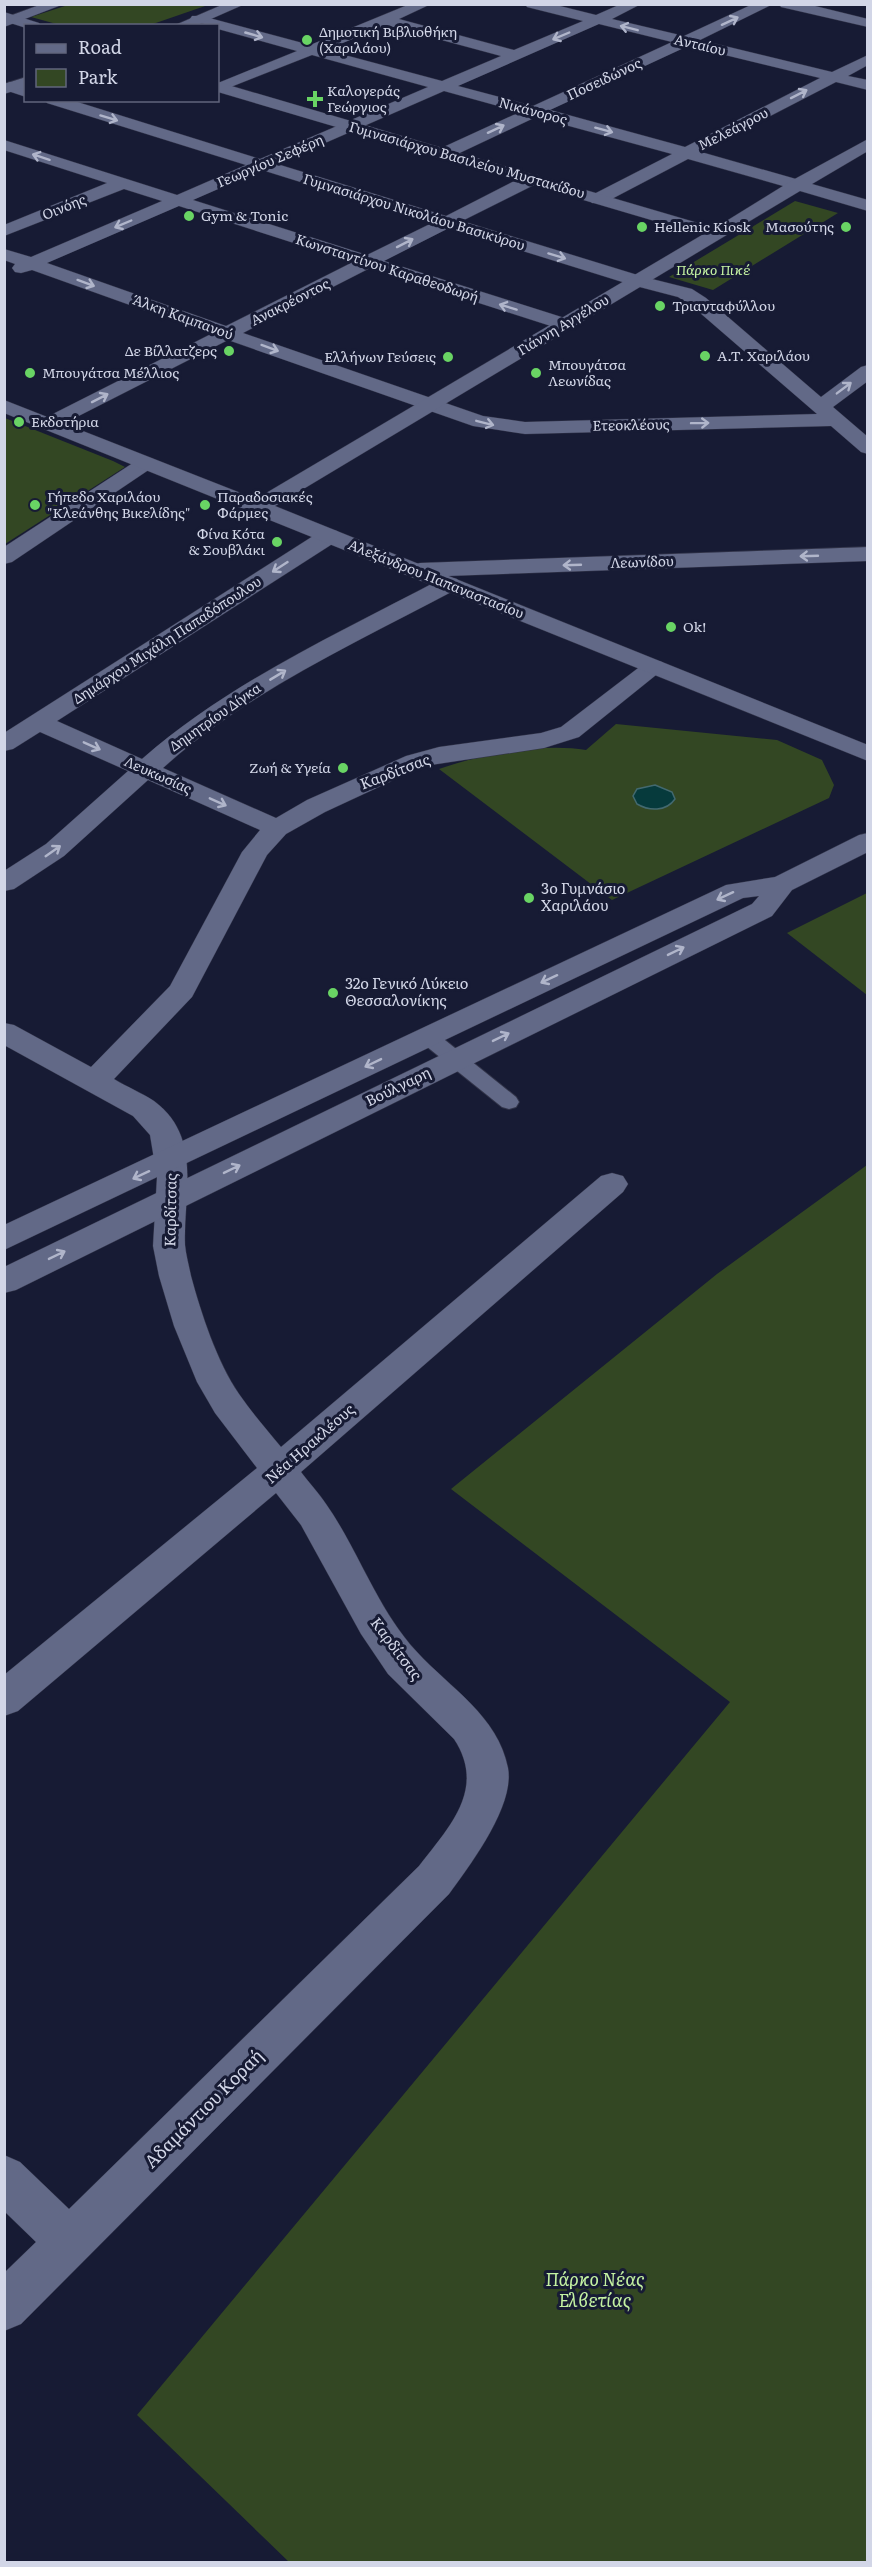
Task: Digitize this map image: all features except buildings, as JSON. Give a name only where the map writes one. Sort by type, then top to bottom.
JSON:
[{"type":"street","points":[[8,19],[57,4]]},
{"type":"street","points":[[185,24],[238,4]]},
{"type":"street","points":[[219,88],[424,4]]},
{"type":"street","name":"Ανταίου","points":[[532,4],[867,85]]},
{"type":"street","name":"Γεωργίου Σεφέρη","points":[[4,275],[634,4]]},
{"type":"street","name":"Ποσειδώνος","points":[[443,153],[766,4]]},
{"type":"street","points":[[786,4],[867,23]]},
{"type":"street","points":[[8,19],[27,24]]},
{"type":"street","name":"Νικάνορος","points":[[197,19],[215,24]]},
{"type":"street","points":[[385,20],[516,55]]},
{"type":"street","name":"Νικάνορος","points":[[219,25],[687,153],[867,206]]},
{"type":"street","name":"Μελεάγρου","points":[[598,199],[867,59]]},
{"type":"street","name":"Γυμνασιάρχου Βασιλείου Μυστακίδου","points":[[219,88],[717,234]]},
{"type":"street","name":"Γυμνασιάρχου Νικολάου Βασικύρου","points":[[59,102],[676,290],[699,302],[867,448]]},
{"type":"street","name":"Γιάννη Αγγέλου","points":[[258,507],[867,144]]},
{"type":"street","name":"Κωνσταντίνου Καραθεοδωρή","points":[[4,145],[367,263],[564,324]]},
{"type":"street","name":"Ανακρέοντος","points":[[48,424],[532,179]]},
{"type":"street","name":"Οινόης","points":[[4,231],[123,183]]},
{"type":"street","name":"Άλκη Καμπανού","points":[[4,254],[429,405]]},
{"type":"street","points":[[821,406],[867,371]]},
{"type":"street","name":"Ετεοκλέους","points":[[429,405],[480,422],[525,428],[837,420]]},
{"type":"street","name":"Αλεξάνδρου Παπαναστασίου","points":[[4,406],[416,570],[867,754]]},
{"type":"street","points":[[4,557],[146,463]]},
{"type":"street","name":"Δημάρχου Μιχάλη Παπαδόπουλου","points":[[4,744],[329,536]]},
{"type":"street","name":"Λεωνίδου","points":[[416,570],[867,554]]},
{"type":"street","name":"Δημητρίου Δίγκα","points":[[4,883],[77,833],[182,738],[280,673],[449,584]]},
{"type":"street","name":"Καρδίτσας","points":[[405,1911],[434,1880],[468,1834],[485,1797],[488,1770],[480,1745],[468,1727],[402,1662],[374,1623],[314,1515],[227,1404],[203,1356],[177,1284],[169,1246],[173,1198],[172,1161],[168,1140],[154,1118],[144,1109],[95,1082],[182,991],[255,852],[277,828],[316,806],[416,761],[557,737],[580,724],[654,667]]},
{"type":"street","name":"Λευκωσίας","points":[[39,722],[277,828]]},
{"type":"street","name":"Βούλγαρη","points":[[4,1239],[736,891],[782,884],[867,841]]},
{"type":"street","name":"Βούλγαρη","points":[[4,1281],[762,910],[782,884]]},
{"type":"street","points":[[4,1032],[95,1082]]},
{"type":"street","name":"Νέα Ηρακλέους","points":[[4,1699],[278,1471],[612,1184]]},
{"type":"street","name":"Αδαμάντιου Κοραή","points":[[4,2307],[405,1911]]},
{"type":"street","points":[[4,2178],[69,2242]]},
{"type":"lane","points":[[428,1037],[509,1102]]},
{"type":"green space","points":[[68,4],[208,5],[153,24],[56,24],[31,17]]},
{"type":"green space","name":"Πάρκο Πικέ","points":[[795,201],[838,213],[713,290],[669,277]]},
{"type":"green space","name":"Γήπεδο Χαριλάου \"Κλεάνθης Βικελίδης\"","points":[[5,418],[113,461],[125,467],[5,544]]},
{"type":"green space","points":[[616,724],[777,740],[822,760],[834,785],[829,798],[612,900],[439,769],[512,751],[550,748],[586,750]]},
{"type":"green space","points":[[867,893],[867,995],[787,933]]},
{"type":"green space","name":"Πάρκο Νέας Ελβετίας","points":[[867,1165],[867,2562],[289,2562],[137,2415],[730,1702],[451,1489],[717,1274]]},
{"type":"shaded area","points":[[655,785],[672,792],[675,799],[667,806],[657,809],[637,804],[633,796],[637,789]]},
{"type":"place","name":"Δημοτική Βιβλιοθήκη (Χαριλάου)","points":[[307,40]]},
{"type":"place","name":"Καλογεράς Γεώργιος","points":[[315,99]]},
{"type":"place","name":"Gym & Tonic","points":[[189,216]]},
{"type":"place","name":"Hellenic Kiosk","points":[[642,227]]},
{"type":"place","name":"Μασούτης","points":[[846,227]]},
{"type":"place","name":"Τριανταφύλλου","points":[[660,306]]},
{"type":"place","name":"Δε Βίλλατζερς","points":[[229,351]]},
{"type":"place","name":"Α.Τ. Χαριλάου","points":[[705,356]]},
{"type":"place","name":"Ελλήνων Γεύσεις","points":[[448,357]]},
{"type":"place","name":"Μπουγάτσα Μέλλιος","points":[[30,373]]},
{"type":"place","name":"Μπουγάτσα Λεωνίδας","points":[[536,373]]},
{"type":"place","name":"Εκδοτήρια","points":[[19,422]]},
{"type":"place","name":"Γήπεδο Χαριλάου \"Κλεάνθης Βικελίδης\"","points":[[35,505]]},
{"type":"place","name":"Παραδοσιακές Φάρμες","points":[[205,505]]},
{"type":"place","name":"Φίνα Κότα & Σουβλάκι","points":[[277,542]]},
{"type":"place","name":"Ok!","points":[[671,627]]},
{"type":"place","name":"Ζωή & Υγεία","points":[[343,768]]},
{"type":"place","name":"3ο Γυμνάσιο Χαριλάου","points":[[529,898]]},
{"type":"place","name":"32ο Γενικό Λύκειο Θεσσαλονίκης","points":[[333,993]]}]
